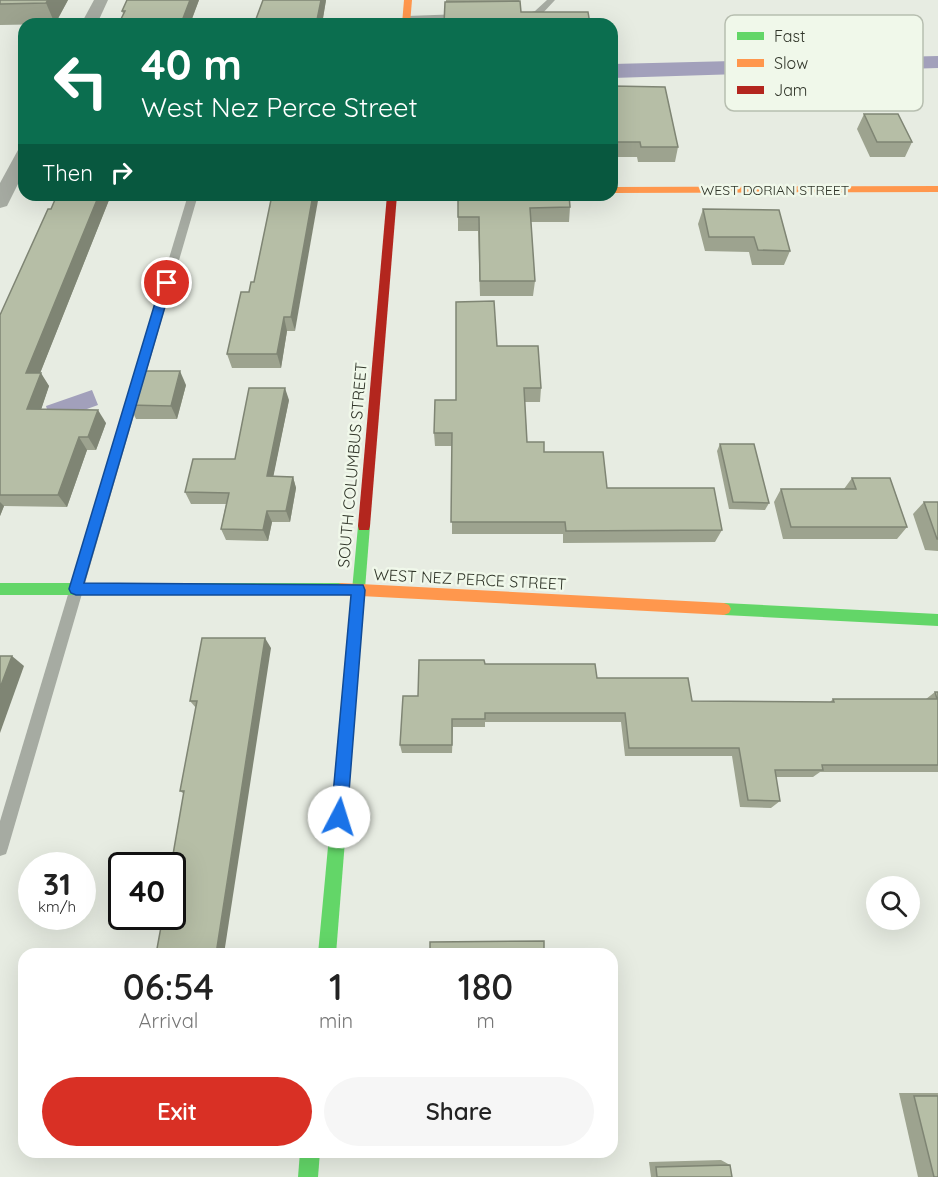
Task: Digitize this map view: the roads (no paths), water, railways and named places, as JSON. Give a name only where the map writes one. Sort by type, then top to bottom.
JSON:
[{"type":"street","points":[[92,18],[101,0]]},
{"type":"street","points":[[407,18],[408,0]]},
{"type":"street","points":[[0,161],[18,159]]},
{"type":"street","points":[[0,202],[18,168]]},
{"type":"street","name":"WEST DORIAN STREET","points":[[618,190],[938,189]]},
{"type":"street","name":"SOUTH COLUMBUS STREET","points":[[328,948],[391,201]]},
{"type":"street","name":"WEST NEZ PERCE STREET","points":[[0,589],[358,590],[938,621]]},
{"type":"street","points":[[308,1177],[310,1158]]},
{"type":"lane","points":[[510,16],[538,13],[551,0]]},
{"type":"lane","points":[[444,18],[469,16]]},
{"type":"lane","points":[[0,848],[191,201]]},
{"type":"water","points":[[92,390],[98,405],[51,422],[46,406]]},
{"type":"waterway","points":[[923,62],[938,62]]},
{"type":"waterway","points":[[618,71],[725,68]]}]
